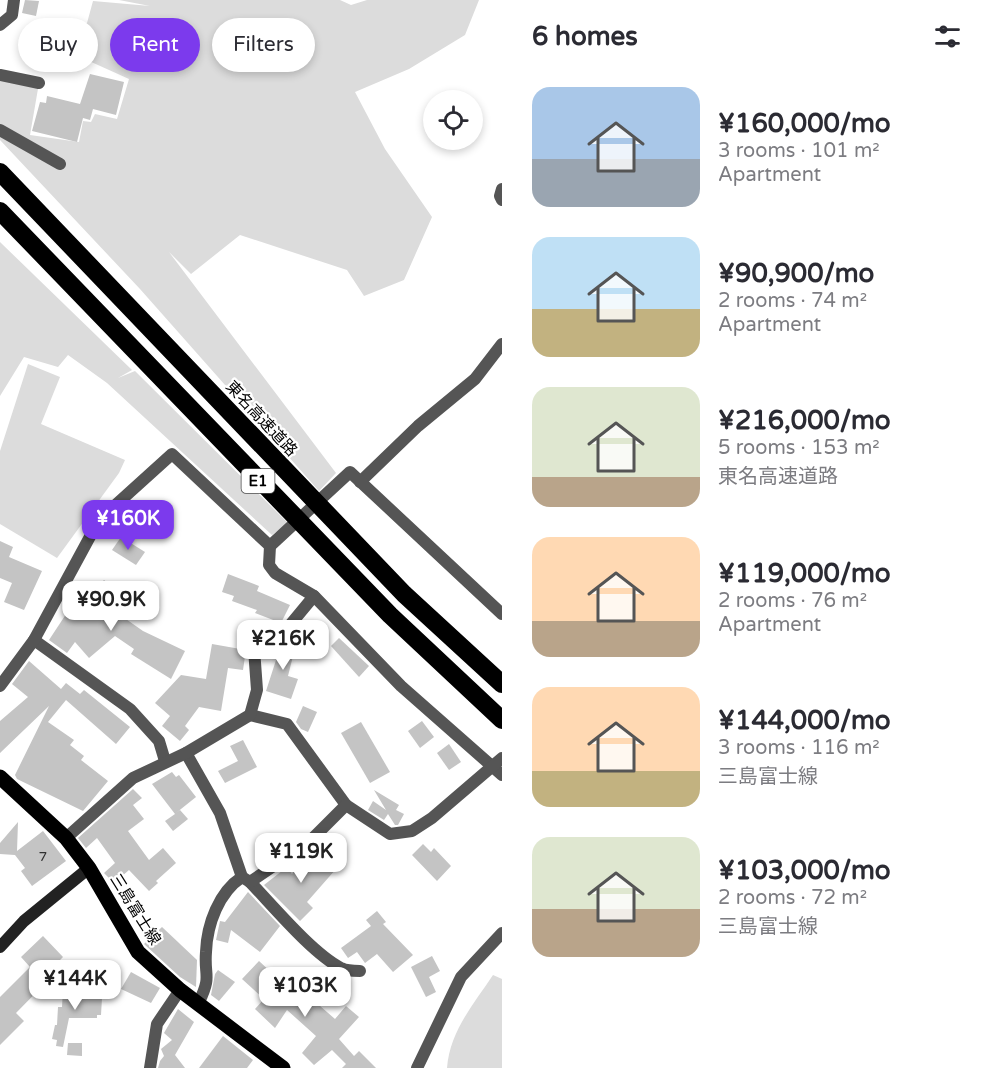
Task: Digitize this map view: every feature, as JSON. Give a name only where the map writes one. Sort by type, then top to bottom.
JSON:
[{"type":"highway","name":"東名高速道路","points":[[0,172],[373,562],[502,684]]},
{"type":"highway","name":"E1","points":[[0,211],[374,599],[502,720]]},
{"type":"main road","name":"三島富士線","points":[[0,777],[66,838],[89,868],[138,952],[180,990],[199,1002],[283,1068]]},
{"type":"street","points":[[0,25],[12,15],[14,0]]},
{"type":"street","points":[[0,75],[39,83]]},
{"type":"street","points":[[0,130],[60,164]]},
{"type":"street","points":[[502,189],[502,200]]},
{"type":"street","points":[[360,482],[418,426],[475,380],[502,344]]},
{"type":"street","points":[[0,686],[34,640],[99,520],[172,454],[274,543]]},
{"type":"street","points":[[250,715],[287,724],[346,805],[390,834],[412,831],[499,767],[401,686],[314,596],[276,573],[269,565],[274,543],[350,472],[502,614]]},
{"type":"street","points":[[66,838],[134,778],[165,761],[186,753],[250,715],[257,690],[253,635],[285,631],[314,596]]},
{"type":"street","points":[[34,640],[130,709],[150,727],[159,741],[165,761]]},
{"type":"street","points":[[186,753],[220,813],[246,879],[297,931],[333,963],[343,970],[360,971]]},
{"type":"street","points":[[199,1002],[208,982],[206,952],[218,903],[231,884],[246,879],[310,841],[346,805]]},
{"type":"street","points":[[0,947],[24,921],[89,868]]},
{"type":"street","points":[[417,1068],[461,977],[502,933]]},
{"type":"street","points":[[150,1068],[157,1024],[180,990]]},
{"type":"shaded area","points":[[119,0],[340,0],[351,5],[367,0],[479,0],[465,35],[409,69],[355,92],[385,149],[432,217],[404,280],[364,296],[347,270],[240,235],[191,274],[169,252],[336,473],[319,491],[140,289],[0,140],[0,75],[39,83],[30,135],[79,142],[83,121],[91,122],[95,114],[117,119],[129,79],[113,72],[200,72],[200,18],[110,18],[110,70],[98,65],[98,18],[88,18],[93,1],[150,6]]},
{"type":"shaded area","points":[[0,242],[132,370],[118,378],[135,371],[288,523],[272,535],[107,383],[68,355],[58,367],[24,357],[0,396]]},
{"type":"shaded area","points":[[28,364],[60,377],[41,424],[125,460],[119,473],[57,558],[0,524],[0,451]]},
{"type":"shaded area","points":[[493,975],[502,979],[502,1068],[447,1068],[458,1030]]},
{"type":"building","points":[[25,0],[39,1],[36,16],[22,13]]},
{"type":"building","points":[[90,74],[124,82],[116,115],[93,109],[90,120],[83,118],[77,142],[32,131],[40,102],[46,103],[47,96],[80,104]]},
{"type":"building","points":[[121,537],[145,552],[136,565],[112,550]]},
{"type":"building","points":[[0,541],[13,547],[9,557],[42,571],[24,610],[4,602],[12,583],[0,578]]},
{"type":"building","points":[[228,574],[259,586],[257,591],[290,605],[281,623],[255,613],[257,610],[232,601],[234,596],[222,592]]},
{"type":"building","points":[[104,580],[115,589],[103,603],[143,631],[185,651],[171,679],[131,654],[134,649],[115,636],[89,658],[75,642],[67,653],[49,640],[76,599],[72,596],[80,586],[90,595]]},
{"type":"building","points":[[339,638],[369,666],[359,677],[331,646]]},
{"type":"building","points":[[276,640],[296,644],[288,676],[298,679],[291,699],[266,691],[277,657],[272,656]]},
{"type":"building","points":[[212,644],[246,650],[243,670],[228,668],[221,711],[199,707],[185,726],[189,730],[180,741],[162,726],[170,716],[155,703],[181,675],[206,679]]},
{"type":"building","points":[[29,661],[61,689],[66,683],[80,694],[84,690],[130,727],[116,744],[66,700],[48,722],[74,740],[70,745],[84,756],[81,760],[108,781],[83,811],[17,779],[15,775],[49,706],[0,753],[0,721],[28,697],[12,684]]},
{"type":"building","points":[[303,706],[317,712],[308,732],[301,729],[296,722]]},
{"type":"building","points":[[422,721],[434,737],[420,748],[408,731]]},
{"type":"building","points":[[361,722],[390,772],[370,783],[341,733]]},
{"type":"building","points":[[243,740],[257,767],[225,783],[218,771],[238,761],[230,746]]},
{"type":"building","points":[[449,744],[461,762],[449,770],[437,753]]},
{"type":"building","points":[[172,772],[176,777],[179,775],[196,797],[176,813],[180,810],[188,819],[173,831],[165,821],[175,814],[152,784]]},
{"type":"building","points":[[133,789],[142,798],[133,805],[144,819],[128,831],[149,860],[163,848],[176,863],[156,881],[158,883],[149,891],[129,870],[114,883],[104,873],[115,863],[97,838],[86,848],[78,838]]},
{"type":"building","points":[[374,790],[399,805],[396,810],[404,814],[398,825],[395,825],[388,814],[384,820],[368,810],[373,801],[386,810]]},
{"type":"building","points":[[18,822],[17,851],[43,831],[66,861],[32,886],[21,871],[25,868],[15,855],[0,854],[0,843]]},
{"type":"building","points":[[423,844],[431,852],[434,848],[451,866],[437,881],[412,855]]},
{"type":"building","points":[[312,849],[336,869],[307,902],[313,908],[300,921],[264,885],[287,867],[292,874]]},
{"type":"building","points":[[248,892],[280,926],[260,952],[231,930],[228,943],[216,940],[220,921],[225,922]]},
{"type":"building","points":[[377,911],[386,922],[383,924],[413,955],[393,972],[377,954],[365,963],[357,952],[348,958],[341,948],[371,926],[366,920]]},
{"type":"building","points":[[162,927],[197,960],[196,987],[180,977],[144,944]]},
{"type":"building","points":[[43,936],[63,957],[60,960],[64,964],[16,1013],[24,1021],[0,1045],[0,997],[30,967],[21,957]]},
{"type":"building","points":[[432,956],[440,971],[429,977],[436,992],[426,997],[411,967]]},
{"type":"building","points":[[259,961],[299,998],[304,992],[335,1019],[346,1006],[359,1017],[339,1039],[354,1056],[359,1051],[376,1068],[342,1068],[346,1064],[332,1050],[314,1065],[302,1053],[316,1036],[287,1010],[275,1028],[255,1009],[264,999],[242,979]]},
{"type":"building","points":[[218,970],[235,982],[219,1001],[211,995],[215,974]]},
{"type":"building","points":[[131,972],[160,988],[151,1003],[121,989]]},
{"type":"building","points":[[63,989],[94,991],[94,998],[102,998],[101,1015],[97,1015],[97,1018],[69,1018],[63,1047],[56,1046],[57,1040],[52,1039],[55,1025],[57,1025],[58,1007],[62,1007]]},
{"type":"building","points":[[178,1009],[194,1022],[175,1055],[185,1068],[158,1068],[164,1056],[161,1049],[172,1040],[164,1033]]},
{"type":"building","points":[[223,1036],[253,1060],[247,1068],[199,1068]]},
{"type":"building","points":[[68,1043],[82,1043],[82,1056],[67,1055]]}]
